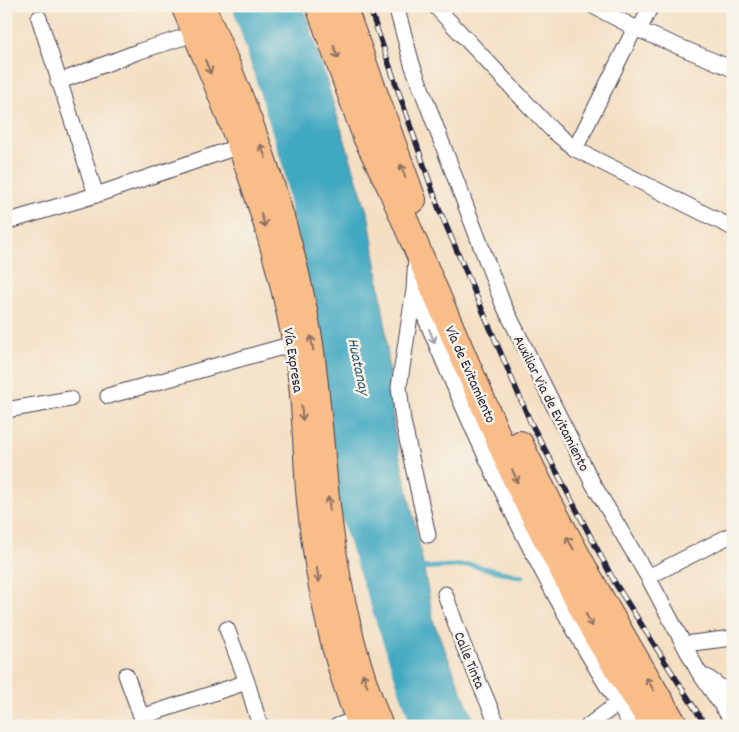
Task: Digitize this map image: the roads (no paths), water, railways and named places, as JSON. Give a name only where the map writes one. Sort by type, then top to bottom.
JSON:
[{"type":"highway","name":"Vía de Evitamiento","points":[[320,6],[366,137],[390,186],[416,247],[487,437],[519,486],[597,636],[654,726]]},
{"type":"highway","name":"Vía de Evitamiento","points":[[343,6],[418,213],[482,366],[546,498],[612,619],[675,726]]},
{"type":"main road","name":"Vía Expresa","points":[[182,6],[240,146],[270,240],[298,372],[307,491],[317,575],[351,724]]},
{"type":"main road","name":"Vía Expresa","points":[[204,6],[267,161],[283,210],[312,342],[318,383],[334,547],[345,611],[360,668],[382,726]]},
{"type":"street","points":[[435,6],[552,130],[575,149],[733,228]]},
{"type":"street","points":[[593,6],[637,29],[733,69]]},
{"type":"street","points":[[575,149],[637,29],[651,6]]},
{"type":"street","name":"Auxiliar Via de Evitamiento","points":[[399,7],[412,64],[503,304],[592,482],[648,578],[698,671],[733,722]]},
{"type":"street","points":[[39,18],[58,82],[96,195]]},
{"type":"street","points":[[58,82],[140,51],[194,34]]},
{"type":"street","points":[[6,222],[96,195],[240,146]]},
{"type":"street","points":[[416,247],[414,290],[399,387],[403,421],[428,535]]},
{"type":"street","points":[[414,290],[487,437],[552,590],[632,726]]},
{"type":"street","points":[[108,396],[293,344]]},
{"type":"street","points":[[6,410],[70,399]]},
{"type":"street","points":[[648,578],[733,534]]},
{"type":"street","name":"Calle Tinta","points":[[445,594],[462,642],[498,726]]},
{"type":"street","points":[[227,629],[247,682],[260,726]]},
{"type":"street","points":[[684,644],[733,638]]},
{"type":"street","points":[[698,671],[733,696]]},
{"type":"street","points":[[126,675],[143,721],[247,682]]},
{"type":"street","points":[[588,726],[618,703]]},
{"type":"water","name":"Huatanay","points":[[248,6],[303,6],[369,218],[385,323],[394,430],[418,538],[434,623],[476,726],[427,726],[348,493],[337,397],[298,165]]},
{"type":"waterway","points":[[248,6],[298,165],[337,397],[348,493],[427,726]]},
{"type":"waterway","points":[[419,568],[472,565],[522,577]]},
{"type":"railway","points":[[369,6],[439,209],[530,421],[615,583],[706,726]]}]
